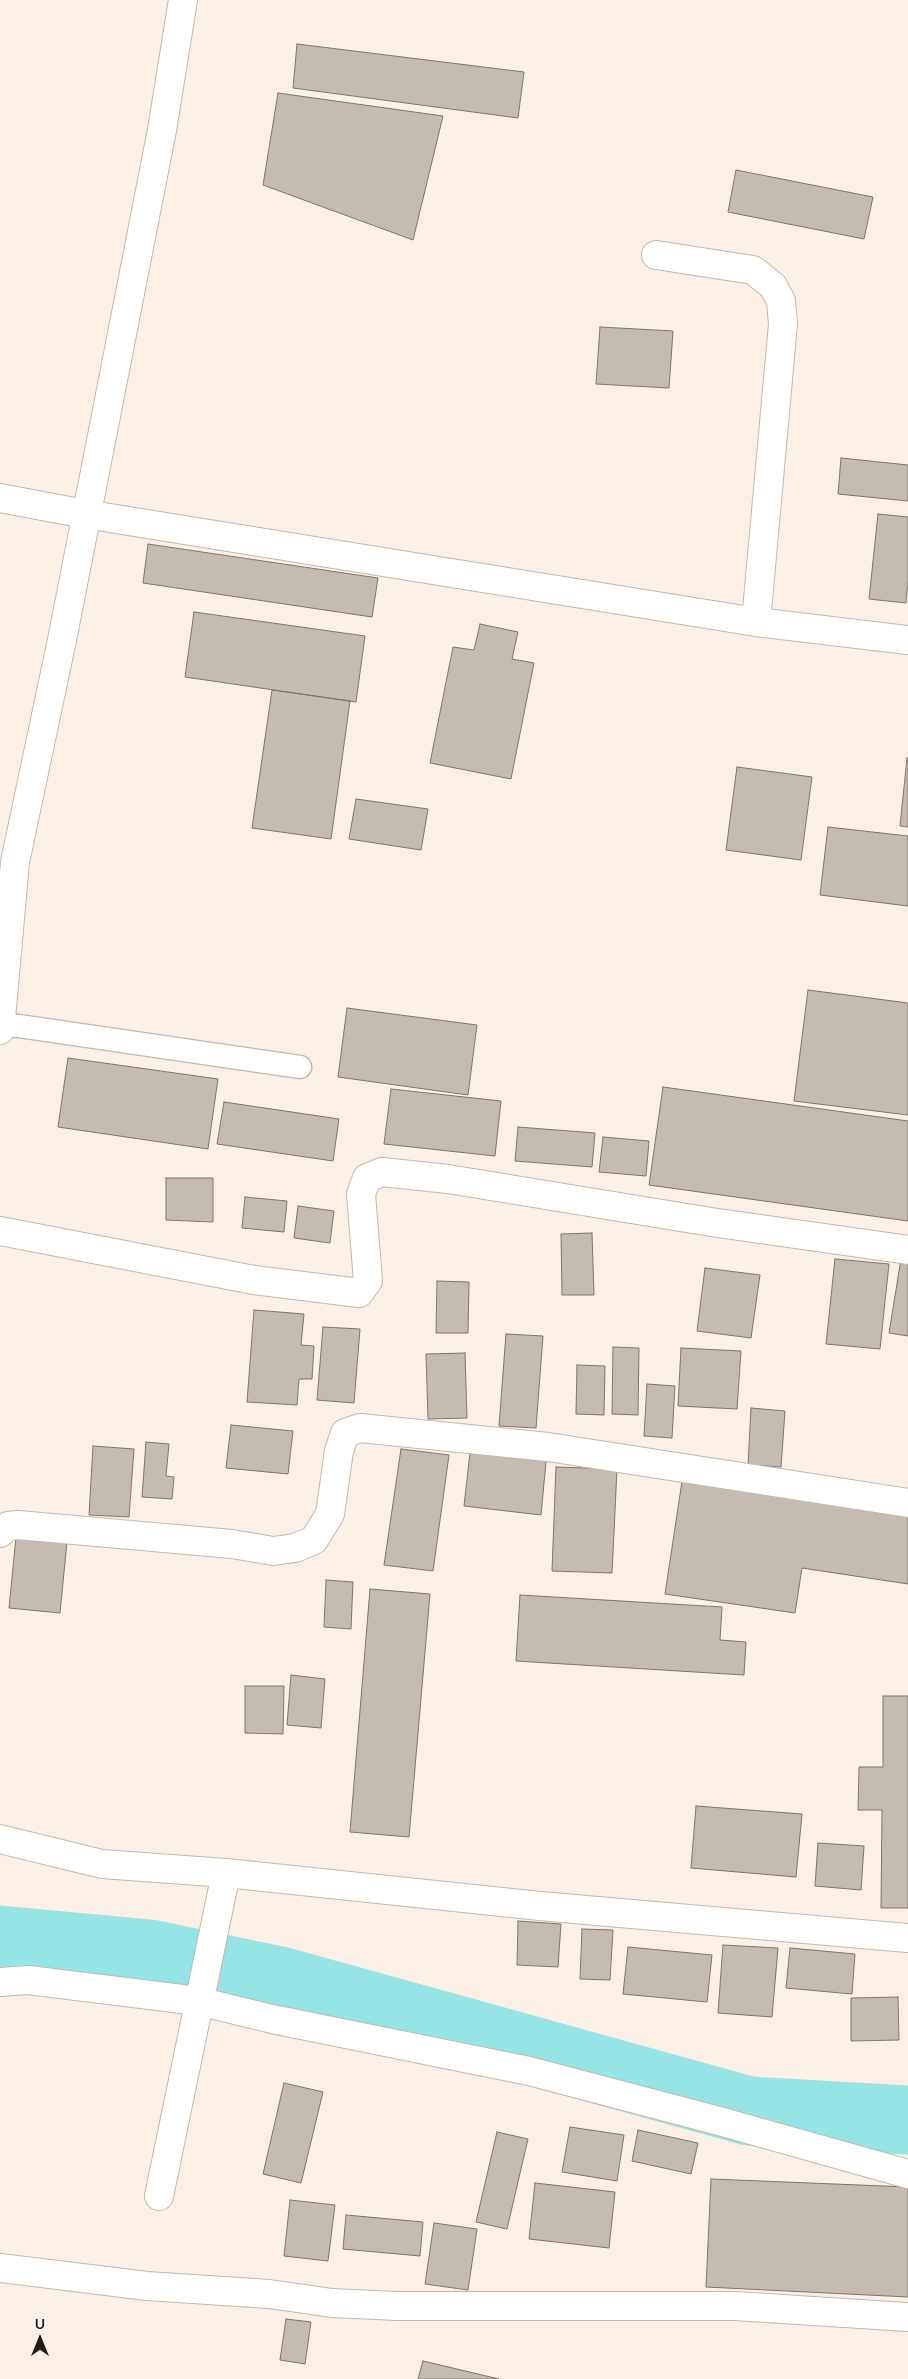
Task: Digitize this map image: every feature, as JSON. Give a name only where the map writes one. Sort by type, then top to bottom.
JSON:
[{"type":"street","points":[[0,1028],[8,860],[62,640],[85,514],[162,130],[183,0]]},
{"type":"street","points":[[656,255],[753,270],[773,286],[781,301],[783,324],[756,622]]},
{"type":"street","points":[[0,498],[85,514],[756,622],[908,640]]},
{"type":"street","points":[[0,1231],[254,1280],[359,1293],[368,1281],[362,1194],[367,1178],[382,1172],[448,1179],[710,1222],[908,1250]]},
{"type":"street","points":[[0,1533],[8,1526],[18,1525],[232,1544],[273,1551],[295,1548],[314,1540],[330,1514],[338,1451],[345,1434],[360,1428],[548,1447],[908,1503]]},
{"type":"street","points":[[0,1839],[102,1864],[226,1873],[540,1906],[908,1938]]},
{"type":"street","points":[[158,2196],[226,1873]]},
{"type":"street","points":[[0,1982],[28,1980],[201,1990],[272,2019],[529,2071],[719,2121],[908,2174]]},
{"type":"street","points":[[0,2268],[147,2286],[397,2306],[735,2306],[908,2317]]},
{"type":"lane","points":[[0,1028],[20,1026],[300,1066]]},
{"type":"building","points":[[297,44],[524,72],[518,118],[293,88]]},
{"type":"building","points":[[278,93],[443,116],[413,240],[263,185]]},
{"type":"building","points":[[736,170],[873,197],[864,239],[728,212]]},
{"type":"building","points":[[600,327],[673,331],[669,388],[596,384]]},
{"type":"building","points":[[841,458],[908,465],[908,501],[838,494]]},
{"type":"building","points":[[878,514],[908,517],[908,582],[906,603],[869,599]]},
{"type":"building","points":[[148,544],[378,578],[372,617],[143,583]]},
{"type":"building","points":[[194,612],[365,636],[356,702],[185,677]]},
{"type":"building","points":[[480,624],[518,632],[512,659],[534,663],[511,779],[430,763],[453,647],[474,650]]},
{"type":"building","points":[[272,690],[350,701],[331,839],[252,828]]},
{"type":"building","points":[[908,758],[908,827],[900,826]]},
{"type":"building","points":[[737,767],[812,777],[801,860],[726,850]]},
{"type":"building","points":[[356,799],[428,809],[421,850],[349,839]]},
{"type":"building","points":[[828,827],[908,836],[908,906],[820,895]]},
{"type":"building","points":[[808,990],[908,1003],[908,1115],[794,1101]]},
{"type":"building","points":[[347,1008],[477,1025],[468,1095],[338,1077]]},
{"type":"building","points":[[68,1058],[218,1079],[208,1149],[58,1127]]},
{"type":"building","points":[[663,1087],[908,1121],[908,1221],[649,1185]]},
{"type":"building","points":[[391,1089],[501,1101],[495,1156],[384,1144]]},
{"type":"building","points":[[224,1102],[339,1119],[333,1161],[217,1144]]},
{"type":"building","points":[[518,1127],[595,1133],[592,1167],[515,1161]]},
{"type":"building","points":[[603,1137],[649,1141],[646,1176],[599,1172]]},
{"type":"building","points":[[166,1178],[213,1178],[213,1222],[166,1220]]},
{"type":"building","points":[[245,1197],[287,1201],[284,1232],[242,1228]]},
{"type":"building","points":[[298,1206],[334,1211],[330,1243],[294,1238]]},
{"type":"building","points":[[592,1233],[594,1295],[562,1295],[561,1234]]},
{"type":"building","points":[[835,1259],[889,1264],[880,1349],[826,1344]]},
{"type":"building","points":[[901,1259],[908,1260],[908,1336],[889,1333]]},
{"type":"building","points":[[705,1268],[760,1275],[751,1338],[697,1331]]},
{"type":"building","points":[[437,1281],[469,1282],[468,1333],[436,1333]]},
{"type":"building","points":[[254,1310],[304,1314],[301,1345],[314,1346],[312,1379],[299,1379],[297,1405],[247,1402]]},
{"type":"building","points":[[323,1327],[360,1329],[354,1403],[317,1400]]},
{"type":"building","points":[[506,1334],[543,1336],[536,1428],[499,1426]]},
{"type":"building","points":[[613,1347],[639,1348],[638,1415],[612,1414]]},
{"type":"building","points":[[681,1348],[741,1351],[737,1409],[678,1406]]},
{"type":"building","points":[[465,1353],[467,1418],[428,1419],[426,1354]]},
{"type":"building","points":[[577,1365],[605,1366],[604,1415],[576,1414]]},
{"type":"building","points":[[647,1384],[675,1386],[672,1438],[644,1436]]},
{"type":"building","points":[[751,1408],[785,1411],[781,1467],[748,1465]]},
{"type":"building","points":[[231,1425],[293,1431],[288,1474],[226,1468]]},
{"type":"building","points":[[146,1442],[169,1444],[166,1476],[174,1477],[172,1499],[142,1497]]},
{"type":"building","points":[[471,1444],[547,1451],[541,1515],[464,1506]]},
{"type":"building","points":[[93,1446],[134,1449],[129,1517],[89,1515]]},
{"type":"building","points":[[401,1449],[449,1455],[433,1571],[384,1565]]},
{"type":"building","points":[[556,1467],[617,1469],[612,1573],[552,1571]]},
{"type":"building","points":[[683,1475],[908,1510],[908,1584],[802,1568],[795,1613],[665,1594]]},
{"type":"building","points":[[16,1537],[67,1542],[60,1613],[9,1608]]},
{"type":"building","points":[[326,1580],[353,1582],[351,1629],[324,1627]]},
{"type":"building","points":[[370,1589],[430,1594],[409,1837],[350,1832]]},
{"type":"building","points":[[520,1595],[722,1607],[720,1640],[746,1642],[744,1675],[516,1661]]},
{"type":"building","points":[[291,1675],[325,1679],[321,1728],[287,1725]]},
{"type":"building","points":[[245,1686],[284,1686],[283,1734],[245,1733]]},
{"type":"building","points":[[883,1696],[908,1696],[908,1908],[881,1908],[882,1810],[858,1810],[859,1767],[883,1767]]},
{"type":"building","points":[[696,1806],[802,1814],[796,1877],[691,1868]]},
{"type":"building","points":[[818,1843],[864,1846],[861,1890],[815,1886]]},
{"type":"building","points":[[518,1921],[561,1924],[558,1967],[517,1965]]},
{"type":"building","points":[[582,1929],[613,1930],[610,1980],[580,1979]]},
{"type":"building","points":[[723,1945],[778,1948],[772,2017],[718,2013]]},
{"type":"building","points":[[628,1947],[712,1955],[707,2002],[623,1994]]},
{"type":"building","points":[[790,1948],[855,1954],[852,1994],[786,1988]]},
{"type":"building","points":[[898,1997],[899,2040],[851,2041],[851,1998]]},
{"type":"building","points":[[284,2083],[323,2092],[301,2183],[263,2174]]},
{"type":"building","points":[[570,2127],[624,2135],[617,2181],[562,2172]]},
{"type":"building","points":[[638,2130],[698,2143],[691,2174],[632,2161]]},
{"type":"building","points":[[497,2132],[528,2139],[507,2229],[476,2222]]},
{"type":"building","points":[[711,2179],[908,2187],[908,2297],[706,2287]]},
{"type":"building","points":[[535,2183],[615,2192],[609,2248],[529,2239]]},
{"type":"building","points":[[290,2200],[335,2205],[328,2261],[284,2256]]},
{"type":"building","points":[[346,2215],[423,2222],[420,2256],[343,2249]]},
{"type":"building","points":[[434,2223],[477,2229],[468,2290],[425,2284]]},
{"type":"building","points":[[286,2319],[311,2322],[305,2364],[280,2360]]},
{"type":"building","points":[[423,2361],[499,2379],[418,2379]]},
{"type":"waterway","points":[[0,1940],[150,1954],[280,1981],[749,2111],[908,2120]]}]
